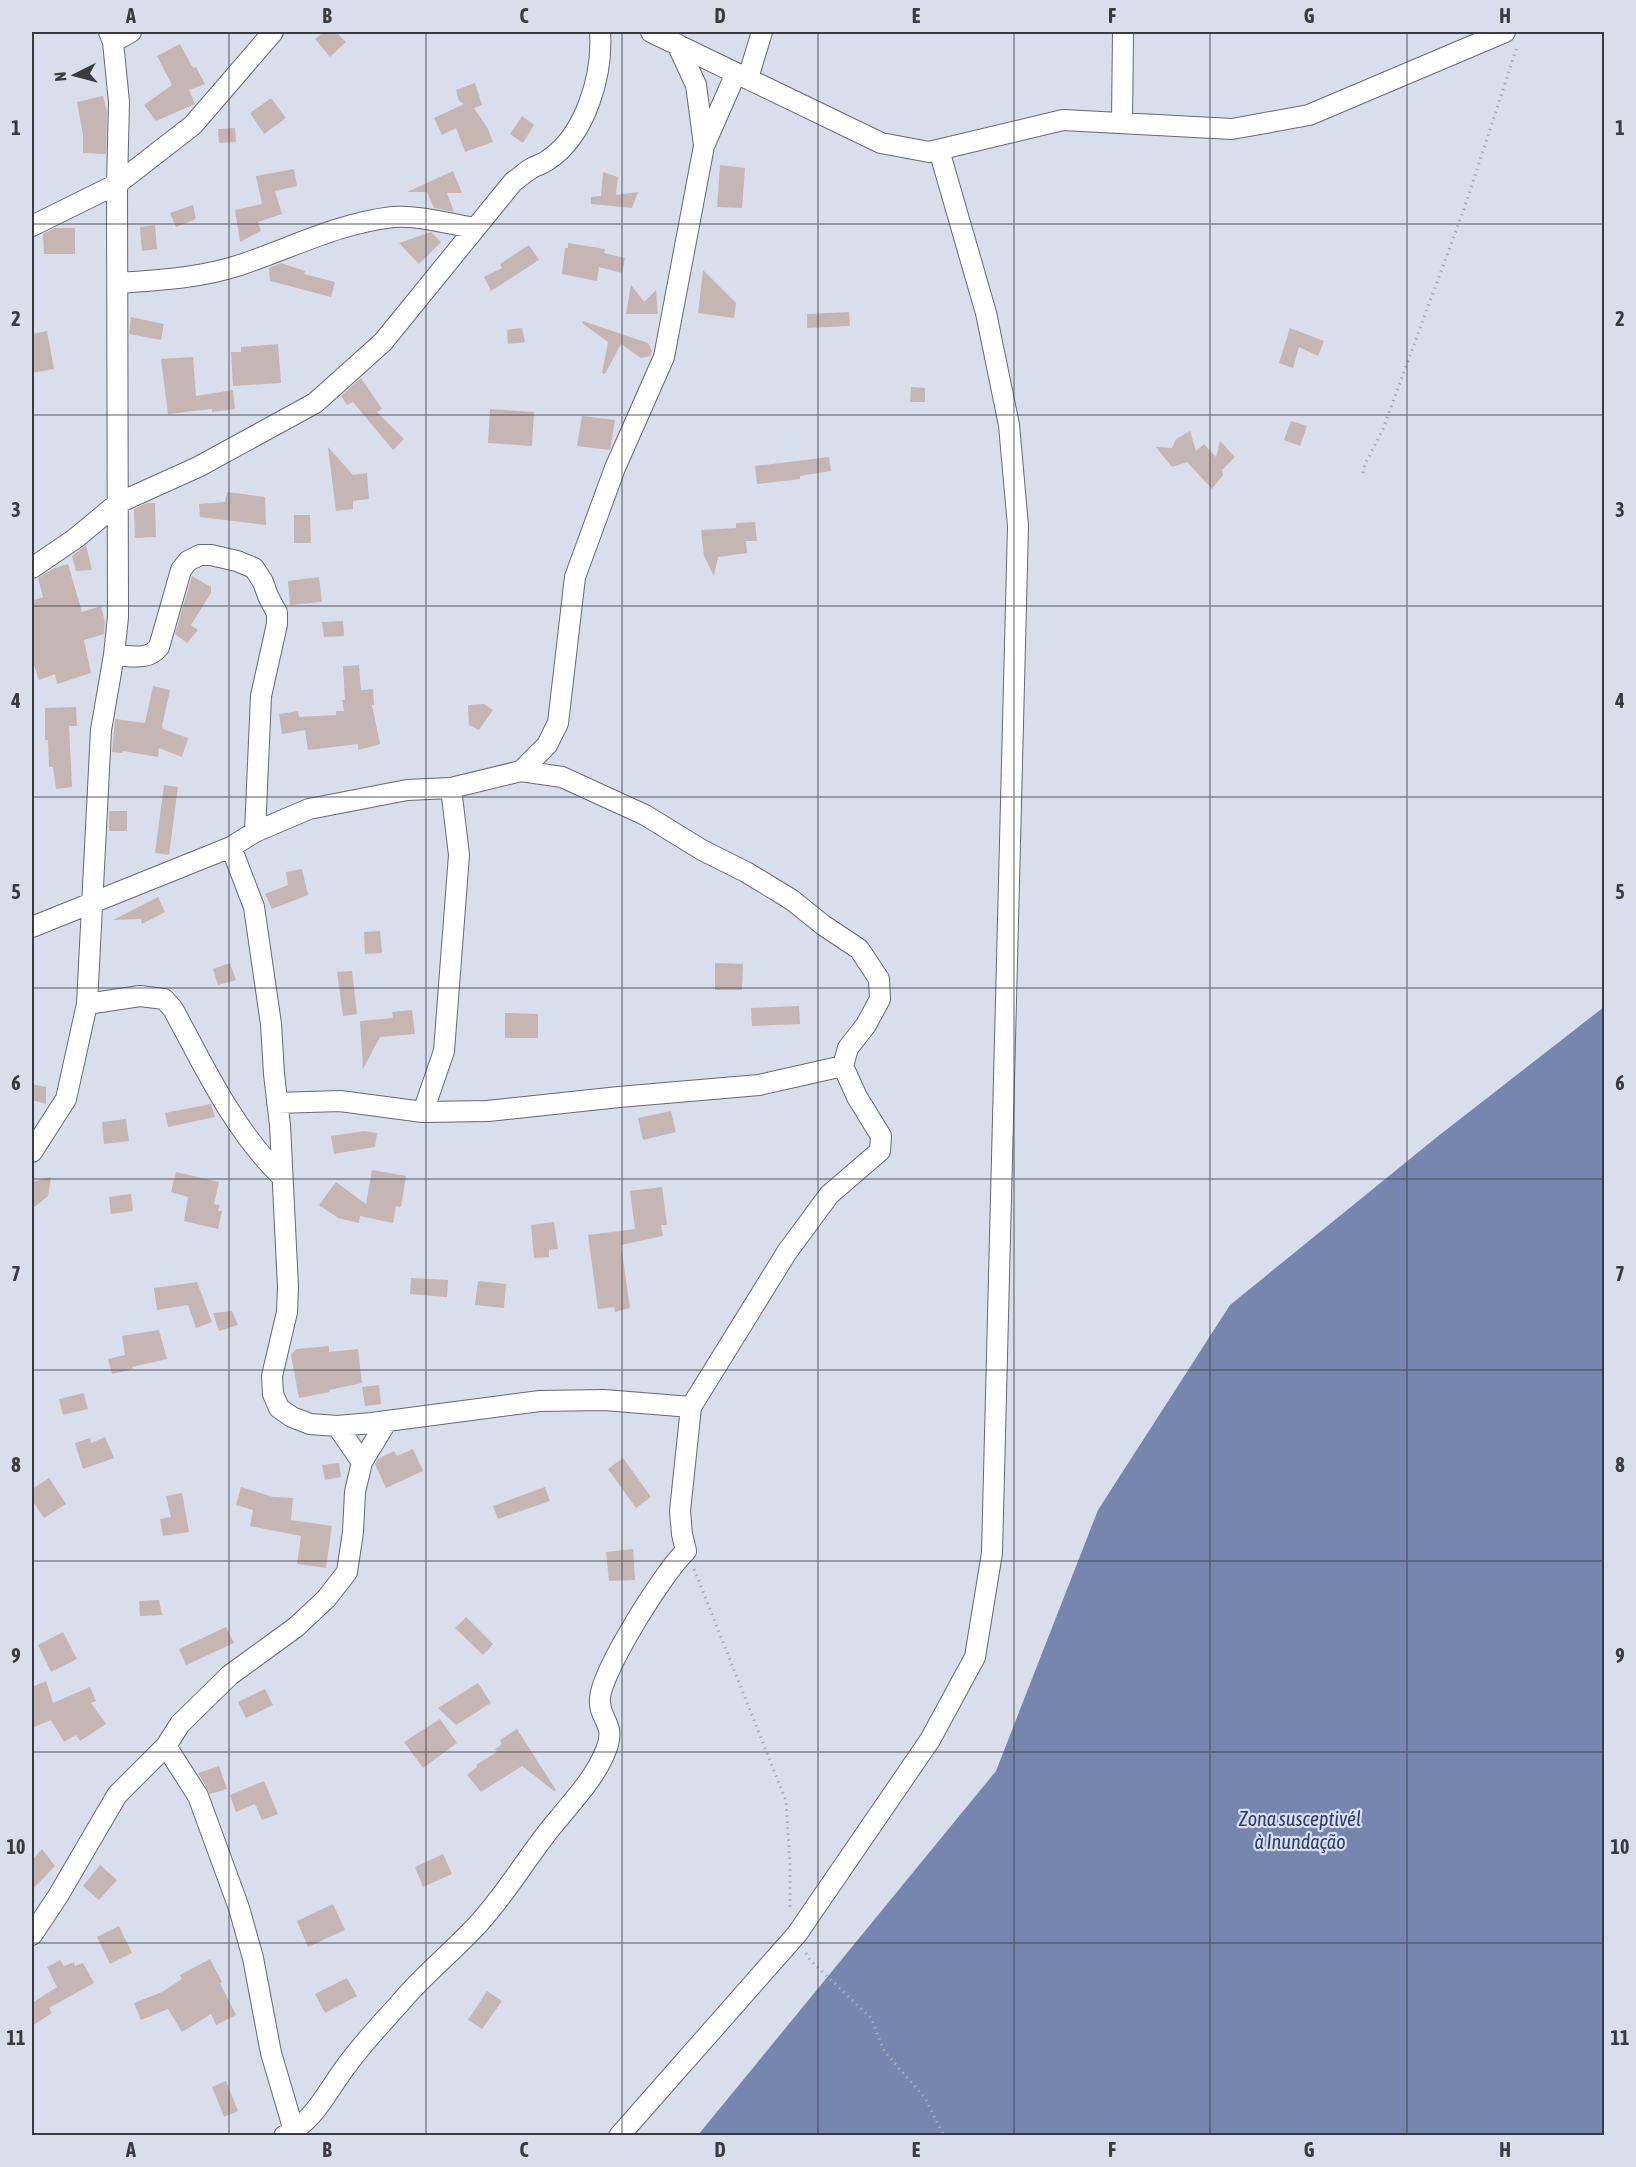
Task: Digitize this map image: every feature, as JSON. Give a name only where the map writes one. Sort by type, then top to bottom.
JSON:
[{"type":"street","points":[[32,1152],[66,1099],[87,1004],[101,730],[118,618],[117,184],[120,102],[111,37],[130,32]]},
{"type":"street","points":[[32,226],[117,184],[193,125],[273,32]]},
{"type":"street","points":[[32,568],[76,538],[118,503],[198,467],[315,403],[383,342],[513,182],[549,160],[569,141],[583,117],[594,88],[600,32]]},
{"type":"street","points":[[651,32],[881,143],[929,152],[1063,120],[1232,129],[1309,115],[1512,37]]},
{"type":"street","points":[[521,771],[547,745],[558,723],[575,577],[615,468],[664,357],[704,146],[742,76],[762,32]]},
{"type":"street","points":[[1122,122],[1123,32]]},
{"type":"street","points":[[677,44],[696,85],[704,146]]},
{"type":"street","points":[[619,2136],[797,1934],[930,1740],[975,1657],[992,1553],[1018,526],[1009,425],[986,313],[939,150]]},
{"type":"street","points":[[118,283],[183,279],[238,266],[354,224],[395,217],[424,219],[475,228]]},
{"type":"street","points":[[114,655],[146,657],[153,654],[159,647],[181,570],[188,561],[200,555],[212,555],[237,561],[254,568],[259,574],[277,613],[277,624],[261,696],[255,832]]},
{"type":"street","points":[[32,927],[231,847],[255,832],[309,809],[407,790],[451,788],[521,771],[562,777],[645,815],[702,850],[746,872],[792,900],[823,925],[859,949],[879,979],[880,999],[866,1024],[848,1048],[843,1066],[857,1097],[882,1136],[880,1151],[829,1195],[787,1252],[692,1407],[680,1510],[686,1551],[673,1563],[664,1577],[616,1656],[604,1683],[600,1698],[601,1708],[610,1727],[606,1751],[583,1791],[559,1817],[480,1922],[403,1999],[347,2064],[313,2115],[289,2133],[253,1958],[239,1908],[198,1796],[166,1746]]},
{"type":"street","points":[[423,1112],[444,1050],[459,855],[451,788]]},
{"type":"street","points":[[231,847],[254,908],[271,1024],[280,1125],[288,1287],[287,1312],[272,1376],[273,1394],[279,1408],[292,1417],[310,1424],[337,1426],[540,1401],[604,1400],[692,1407]]},
{"type":"street","points":[[87,1004],[140,996],[164,999],[173,1009],[225,1105],[247,1139],[281,1176]]},
{"type":"street","points":[[277,1103],[340,1101],[423,1112],[488,1112],[619,1097],[759,1085],[843,1066]]},
{"type":"street","points":[[32,1935],[58,1896],[117,1795],[166,1746],[180,1724],[230,1675],[296,1627],[326,1599],[347,1572],[353,1533],[355,1492],[362,1462],[387,1421]]},
{"type":"street","points":[[337,1426],[362,1462]]},
{"type":"path","points":[[1363,473],[1365,464],[1383,429],[1464,209],[1512,37]]},
{"type":"path","points":[[686,1551],[786,1801],[790,1863],[790,1918],[797,1934],[810,1960],[871,2018],[884,2050],[925,2098],[944,2136]]},
{"type":"water","name":"Zona susceptivél à Inundação","points":[[1604,1007],[1604,2135],[698,2135],[996,1771],[1098,1510],[1230,1305],[1437,1137]]},
{"type":"building","points":[[324,32],[336,32],[346,42],[330,57],[315,39]]},
{"type":"building","points":[[180,44],[205,84],[189,90],[195,104],[156,121],[144,105],[172,85],[157,56]]},
{"type":"building","points":[[475,83],[482,105],[474,108],[488,129],[493,142],[465,152],[456,128],[442,135],[434,118],[464,104],[459,101],[456,90]]},
{"type":"building","points":[[103,96],[107,112],[106,154],[83,153],[83,135],[77,102]]},
{"type":"building","points":[[271,98],[286,118],[264,134],[250,113]]},
{"type":"building","points":[[522,116],[534,125],[523,143],[510,134]]},
{"type":"building","points":[[235,128],[236,142],[219,143],[218,129]]},
{"type":"building","points":[[720,165],[745,168],[742,208],[717,207]]},
{"type":"building","points":[[294,169],[297,186],[275,191],[282,214],[258,222],[261,231],[240,242],[235,210],[262,204],[256,176]]},
{"type":"building","points":[[453,171],[462,193],[447,193],[454,212],[434,208],[427,192],[407,192]]},
{"type":"building","points":[[603,172],[618,177],[616,195],[638,192],[632,208],[591,204],[591,197],[601,196]]},
{"type":"building","points":[[193,205],[196,219],[176,227],[170,213]]},
{"type":"building","points":[[155,225],[157,249],[142,251],[140,227]]},
{"type":"building","points":[[55,228],[75,228],[75,254],[44,254],[43,234]]},
{"type":"building","points":[[431,232],[441,242],[419,264],[399,243]]},
{"type":"building","points":[[568,243],[605,249],[604,253],[625,258],[622,273],[599,267],[597,281],[562,274],[565,248],[568,248]]},
{"type":"building","points":[[529,245],[539,260],[491,291],[484,277],[502,268],[500,264]]},
{"type":"building","points":[[281,263],[305,271],[304,274],[335,282],[331,297],[270,281],[269,268]]},
{"type":"building","points":[[703,270],[736,303],[734,318],[698,313]]},
{"type":"building","points":[[631,285],[644,302],[656,290],[658,314],[626,314]]},
{"type":"building","points":[[849,312],[850,326],[807,328],[807,314]]},
{"type":"building","points":[[131,317],[164,324],[161,340],[129,334]]},
{"type":"building","points":[[583,321],[648,343],[652,351],[650,356],[641,358],[621,344],[605,374],[602,373],[608,342],[582,323]]},
{"type":"building","points":[[522,328],[525,342],[508,344],[507,330]]},
{"type":"building","points":[[1290,328],[1324,341],[1318,356],[1299,347],[1293,368],[1279,363]]},
{"type":"building","points":[[47,331],[54,369],[32,373],[32,334]]},
{"type":"building","points":[[278,344],[281,383],[233,386],[231,352],[241,352],[241,347]]},
{"type":"building","points":[[193,357],[196,396],[233,390],[235,409],[168,414],[161,359]]},
{"type":"building","points":[[361,378],[382,409],[377,412],[404,439],[393,450],[353,402],[347,405],[341,396]]},
{"type":"building","points":[[911,387],[925,388],[925,402],[910,402]]},
{"type":"building","points":[[490,409],[534,412],[532,446],[488,443]]},
{"type":"building","points":[[582,416],[615,420],[610,450],[577,446]]},
{"type":"building","points":[[1291,421],[1307,426],[1300,446],[1284,440]]},
{"type":"building","points":[[1190,431],[1196,451],[1204,444],[1216,457],[1220,441],[1235,457],[1222,470],[1223,475],[1212,489],[1187,462],[1172,467],[1156,447],[1172,448],[1176,439]]},
{"type":"building","points":[[328,447],[353,475],[367,473],[369,499],[353,501],[353,509],[336,511]]},
{"type":"building","points":[[829,457],[831,471],[800,476],[800,479],[757,484],[755,466]]},
{"type":"building","points":[[227,492],[265,497],[266,525],[200,517],[199,504],[225,502]]},
{"type":"building","points":[[147,503],[155,503],[156,537],[135,538],[134,509]]},
{"type":"building","points":[[294,515],[310,515],[311,543],[294,543]]},
{"type":"building","points":[[755,522],[757,541],[746,541],[747,553],[718,557],[714,576],[704,556],[701,530],[736,528],[736,523]]},
{"type":"building","points":[[86,545],[92,570],[76,571],[72,556]]},
{"type":"building","points":[[68,564],[82,612],[101,606],[105,622],[104,634],[84,640],[91,673],[57,684],[55,674],[39,680],[32,659],[32,601],[43,597],[38,578],[52,569]]},
{"type":"building","points":[[192,576],[211,587],[211,593],[191,625],[198,630],[187,643],[175,634]]},
{"type":"building","points":[[319,577],[322,602],[290,605],[288,581]]},
{"type":"building","points":[[343,621],[344,636],[324,637],[322,622]]},
{"type":"building","points":[[359,665],[361,690],[373,689],[374,705],[372,705],[380,744],[358,750],[358,744],[308,750],[305,730],[282,734],[279,714],[298,711],[299,717],[336,715],[336,711],[344,711],[343,666]]},
{"type":"building","points":[[153,686],[170,690],[162,726],[163,729],[188,738],[182,757],[159,748],[158,757],[123,751],[122,753],[112,752],[115,719],[145,723]]},
{"type":"building","points":[[484,704],[493,710],[479,730],[469,725],[468,705]]},
{"type":"building","points":[[76,707],[77,726],[69,726],[72,787],[56,789],[53,767],[49,767],[48,740],[45,740],[45,708]]},
{"type":"building","points":[[164,785],[178,787],[169,855],[155,853]]},
{"type":"building","points":[[109,811],[127,811],[127,831],[109,831]]},
{"type":"building","points":[[302,869],[308,895],[272,909],[265,894],[288,885],[286,872]]},
{"type":"building","points":[[158,897],[165,912],[142,924],[141,919],[113,920]]},
{"type":"building","points":[[380,931],[382,953],[365,954],[364,932]]},
{"type":"building","points":[[230,963],[236,980],[218,985],[213,969]]},
{"type":"building","points":[[715,963],[743,964],[742,990],[715,990]]},
{"type":"building","points":[[352,971],[357,1014],[343,1016],[337,972]]},
{"type":"building","points":[[799,1006],[800,1024],[752,1026],[751,1008]]},
{"type":"building","points":[[412,1010],[415,1034],[380,1037],[363,1069],[360,1021],[393,1018],[392,1012]]},
{"type":"building","points":[[505,1013],[538,1014],[538,1038],[505,1038]]},
{"type":"building","points":[[32,1084],[46,1087],[46,1104],[32,1100]]},
{"type":"building","points":[[211,1104],[215,1117],[168,1127],[165,1113]]},
{"type":"building","points":[[671,1111],[676,1132],[643,1140],[638,1118]]},
{"type":"building","points":[[126,1119],[129,1141],[104,1144],[102,1122]]},
{"type":"building","points":[[364,1131],[377,1133],[375,1147],[334,1154],[331,1136]]},
{"type":"building","points":[[372,1170],[406,1176],[401,1207],[396,1206],[393,1223],[360,1216],[359,1223],[338,1218],[319,1205],[336,1182],[366,1204]]},
{"type":"building","points":[[176,1172],[219,1182],[214,1204],[220,1205],[218,1211],[222,1211],[218,1229],[184,1221],[188,1197],[171,1192]]},
{"type":"building","points":[[51,1177],[48,1196],[32,1209],[32,1182]]},
{"type":"building","points":[[662,1187],[667,1225],[661,1225],[663,1236],[621,1245],[630,1308],[615,1312],[614,1307],[598,1309],[588,1235],[635,1229],[630,1191]]},
{"type":"building","points":[[131,1194],[133,1211],[111,1214],[109,1197]]},
{"type":"building","points":[[554,1222],[558,1249],[549,1250],[549,1257],[534,1258],[531,1225]]},
{"type":"building","points":[[411,1278],[448,1280],[447,1297],[410,1294]]},
{"type":"building","points":[[478,1281],[506,1284],[504,1308],[475,1305]]},
{"type":"building","points":[[197,1282],[212,1322],[196,1328],[188,1305],[157,1310],[154,1288]]},
{"type":"building","points":[[232,1311],[238,1325],[219,1331],[213,1313]]},
{"type":"building","points":[[159,1330],[167,1359],[112,1374],[108,1359],[125,1355],[122,1336]]},
{"type":"building","points":[[329,1346],[329,1352],[358,1349],[362,1383],[299,1398],[291,1355],[296,1349]]},
{"type":"building","points":[[379,1385],[381,1404],[365,1406],[362,1387]]},
{"type":"building","points":[[84,1393],[88,1409],[63,1415],[59,1399]]},
{"type":"building","points":[[105,1437],[114,1458],[83,1469],[75,1443],[90,1438],[91,1443]]},
{"type":"building","points":[[413,1449],[423,1471],[386,1488],[375,1464],[378,1459],[394,1451],[397,1456]]},
{"type":"building","points":[[623,1458],[651,1497],[636,1508],[608,1469]]},
{"type":"building","points":[[339,1463],[341,1477],[325,1480],[322,1465]]},
{"type":"building","points":[[49,1478],[66,1504],[44,1518],[32,1500],[32,1489]]},
{"type":"building","points":[[241,1487],[273,1497],[293,1498],[291,1520],[332,1526],[326,1568],[297,1564],[301,1536],[250,1526],[253,1510],[236,1505]]},
{"type":"building","points":[[545,1487],[550,1501],[498,1519],[493,1506]]},
{"type":"building","points":[[182,1493],[189,1532],[163,1536],[160,1519],[171,1517],[166,1496]]},
{"type":"building","points":[[633,1549],[635,1580],[609,1581],[606,1552]]},
{"type":"building","points":[[159,1600],[162,1615],[140,1616],[139,1601]]},
{"type":"building","points":[[466,1617],[493,1644],[483,1655],[455,1628]]},
{"type":"building","points":[[226,1627],[234,1643],[186,1665],[179,1649]]},
{"type":"building","points":[[63,1632],[77,1659],[51,1672],[38,1645]]},
{"type":"building","points":[[46,1681],[53,1703],[90,1687],[96,1701],[91,1703],[106,1724],[80,1741],[76,1735],[64,1742],[51,1720],[32,1728],[32,1687]]},
{"type":"building","points":[[478,1683],[491,1703],[456,1725],[438,1708]]},
{"type":"building","points":[[265,1689],[273,1705],[246,1718],[238,1702]]},
{"type":"building","points":[[440,1719],[457,1743],[423,1768],[404,1742]]},
{"type":"building","points":[[517,1729],[556,1790],[554,1791],[522,1766],[481,1792],[467,1775],[477,1767],[476,1765],[497,1752],[495,1749],[502,1744],[500,1740]]},
{"type":"building","points":[[219,1766],[227,1789],[210,1794],[198,1773]]},
{"type":"building","points":[[264,1781],[278,1814],[262,1820],[255,1804],[236,1812],[230,1795]]},
{"type":"building","points":[[42,1849],[55,1866],[32,1890],[32,1860]]},
{"type":"building","points":[[443,1854],[452,1874],[423,1887],[415,1867]]},
{"type":"building","points":[[100,1865],[117,1880],[99,1900],[83,1886]]},
{"type":"building","points":[[333,1904],[345,1930],[308,1947],[297,1921]]},
{"type":"building","points":[[119,1926],[132,1953],[110,1964],[97,1937]]},
{"type":"building","points":[[210,1959],[236,2015],[216,2025],[211,2014],[182,2032],[168,2009],[141,2020],[134,2003],[162,1992],[182,1979],[180,1975]]},
{"type":"building","points":[[60,1960],[64,1966],[74,1962],[75,1966],[83,1963],[94,1983],[49,2008],[52,2013],[32,2026],[32,2003],[57,1987],[47,1967]]},
{"type":"building","points":[[347,1978],[357,1996],[325,2013],[315,1994]]},
{"type":"building","points":[[487,1991],[502,2001],[482,2029],[468,2020]]},
{"type":"building","points":[[226,2081],[238,2111],[224,2117],[212,2087]]}]
